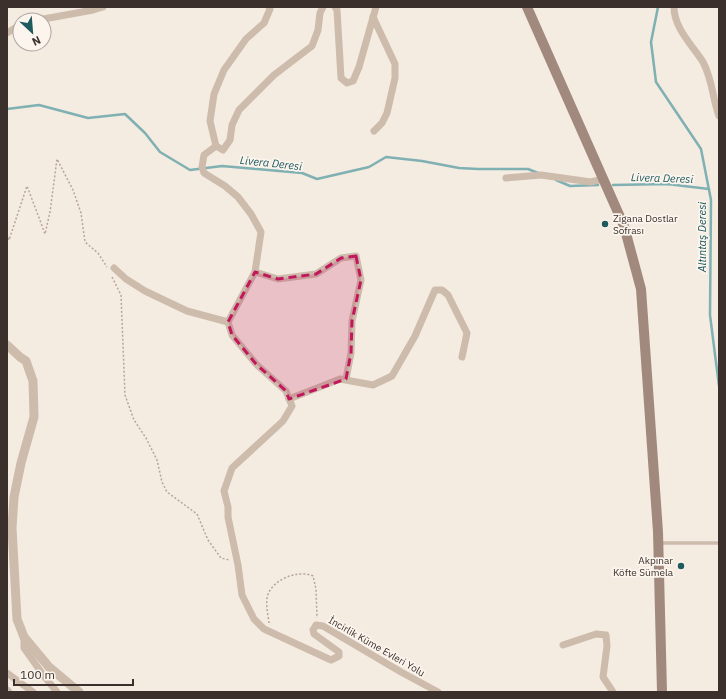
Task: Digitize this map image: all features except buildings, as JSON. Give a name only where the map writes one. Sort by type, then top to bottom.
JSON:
[{"type":"main road","points":[[527,7],[624,226],[641,289],[658,543],[662,692]]},
{"type":"street","points":[[52,17],[103,7]]},
{"type":"street","points":[[270,7],[264,23],[246,39],[224,70],[214,94],[210,120],[216,146],[223,150],[230,140],[232,125],[239,110],[274,76],[312,46],[318,30],[320,13],[323,7]]},
{"type":"street","points":[[335,7],[341,78],[347,83],[353,81],[376,7]]},
{"type":"street","points":[[674,7],[674,13],[679,27],[703,62],[710,78],[719,116]]},
{"type":"street","points":[[373,17],[395,64],[395,78],[387,113],[382,123],[374,131]]},
{"type":"street","points":[[216,146],[204,155],[204,173],[225,186],[238,197],[251,214],[261,232],[255,272],[228,322],[232,335],[256,364],[286,391],[289,399],[340,379],[373,384],[392,376],[415,336],[436,290],[442,290],[448,295],[467,333],[462,357]]},
{"type":"street","points":[[506,178],[541,175],[591,182],[603,179]]},
{"type":"street","points":[[255,272],[278,279],[316,274],[341,258],[356,256],[362,280],[352,321],[351,353],[346,379]]},
{"type":"street","points":[[111,268],[145,292],[187,311],[228,322]]},
{"type":"street","points":[[7,345],[26,361],[33,381],[34,417],[21,463],[14,497],[12,528],[16,620],[24,637],[49,667],[79,692]]},
{"type":"street","name":"İncirlik Küme Evleri Yolu","points":[[289,399],[292,406],[283,421],[232,468],[224,491],[242,595],[254,618],[264,629],[332,660],[339,656],[339,652],[314,634],[313,630],[316,624],[323,626],[438,692]]},
{"type":"street","points":[[563,645],[596,634],[606,635],[607,646],[603,677],[613,692]]},
{"type":"street","points":[[24,637],[24,648],[57,692]]},
{"type":"street","points":[[7,673],[33,692]]},
{"type":"lane","points":[[658,543],[719,542]]},
{"type":"path","points":[[7,234],[9,240],[27,186],[45,234],[50,212],[56,159],[72,190],[81,213],[85,242],[98,253],[111,268]]},
{"type":"path","points":[[111,276],[121,295],[124,395],[134,420],[146,438],[154,454],[162,482],[167,492],[197,514],[208,540],[221,558],[230,560],[238,568]]},
{"type":"path","points":[[269,627],[267,599],[269,591],[276,583],[297,573],[308,573],[313,576],[316,589],[317,620]]},
{"type":"highlighted area","points":[[356,256],[361,280],[352,321],[351,353],[346,379],[289,399],[286,391],[256,364],[232,335],[228,322],[255,272],[278,279],[316,274],[341,258]]},
{"type":"waterway","name":"Altıntaş Deresi","points":[[658,7],[651,42],[656,82],[701,149],[711,200],[710,315],[719,386]]},
{"type":"waterway","name":"Livera Deresi","points":[[7,109],[39,105],[88,118],[125,114],[145,133],[160,152],[190,170],[222,166],[302,173],[317,179],[369,167],[386,157],[422,161],[459,168],[528,169],[538,173]]},
{"type":"waterway","name":"Livera Deresi","points":[[556,180],[570,186],[598,185]]},
{"type":"waterway","name":"Livera Deresi","points":[[613,185],[667,184],[709,189]]},
{"type":"place","name":"Zigana Dostlar Sofrası","points":[[605,224]]},
{"type":"place","name":"Akpınar Köfte Sümela","points":[[681,566]]}]
